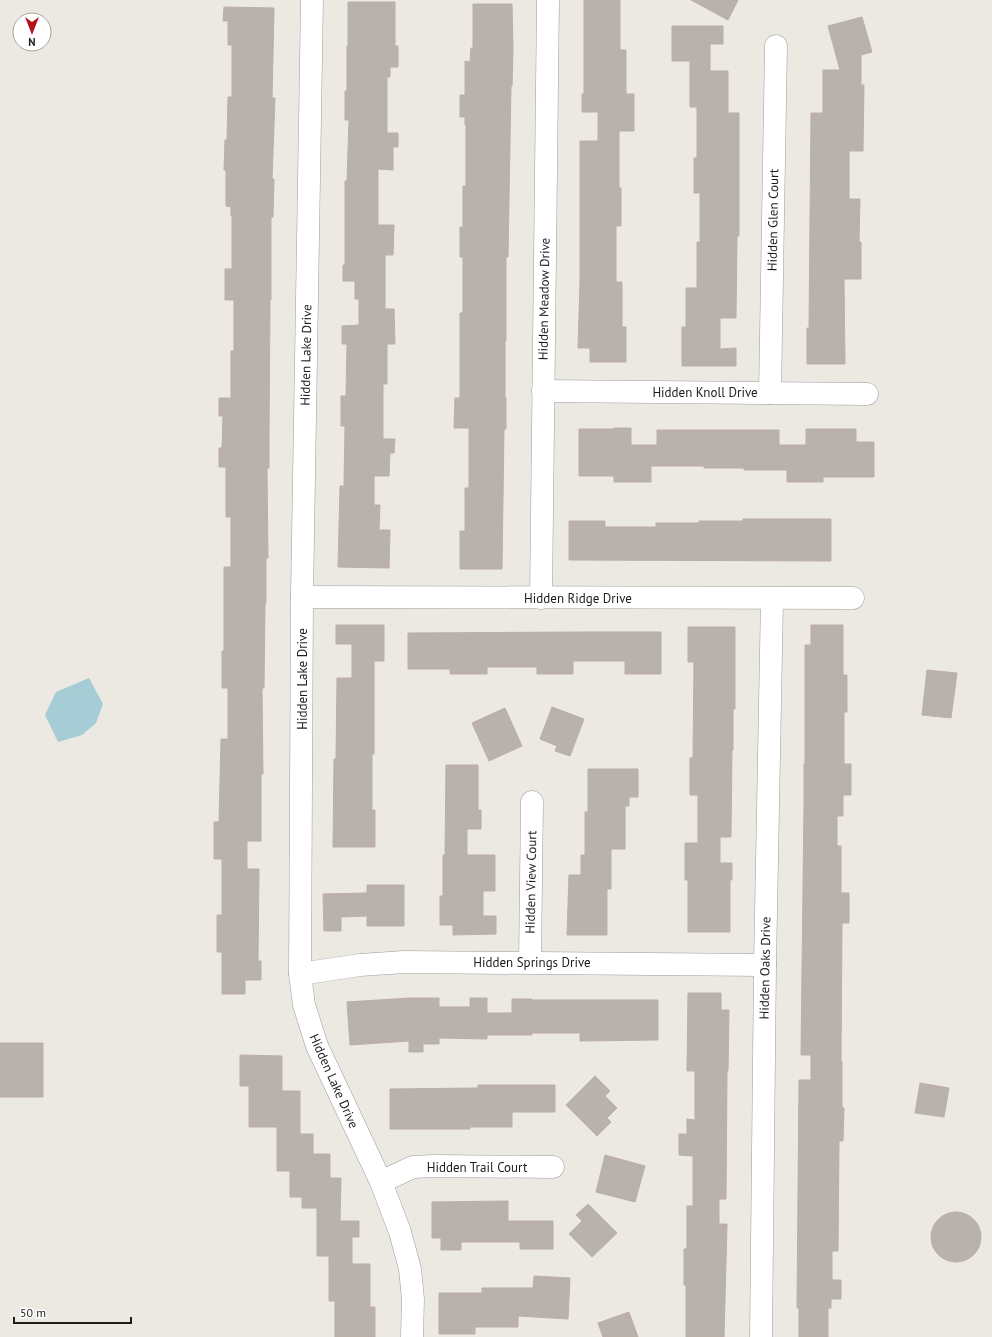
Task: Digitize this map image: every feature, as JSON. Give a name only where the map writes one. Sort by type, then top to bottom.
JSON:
[{"type":"street","name":"Hidden Lake Drive","points":[[312,0],[302,597],[300,974],[304,1005],[317,1046],[381,1182],[400,1232],[410,1269],[413,1299],[412,1337]]},
{"type":"street","name":"Hidden Meadow Drive","points":[[540,598],[548,0]]},
{"type":"street","name":"Hidden Glen Court","points":[[770,393],[776,46]]},
{"type":"street","name":"Hidden Knoll Drive","points":[[542,391],[867,394]]},
{"type":"street","name":"Hidden Ridge Drive","points":[[302,597],[854,598]]},
{"type":"street","name":"Hidden Oaks Drive","points":[[761,1337],[765,965],[772,599]]},
{"type":"street","name":"Hidden View Court","points":[[530,962],[532,802]]},
{"type":"street","name":"Hidden Springs Drive","points":[[300,974],[360,965],[404,962],[765,965]]},
{"type":"street","name":"Hidden Trail Court","points":[[381,1182],[413,1167],[553,1167]]},
{"type":"water","points":[[89,678],[103,704],[96,723],[82,735],[58,742],[45,715],[56,692]]},
{"type":"building","points":[[584,0],[620,0],[620,50],[626,50],[626,94],[634,94],[634,131],[619,131],[621,226],[616,226],[616,282],[622,282],[622,327],[626,327],[626,362],[590,362],[590,348],[578,348],[580,282],[580,141],[598,141],[598,112],[582,112],[582,94],[584,94]]},
{"type":"building","points":[[691,0],[738,0],[728,20]]},
{"type":"building","points":[[348,2],[395,2],[395,46],[398,46],[398,67],[390,67],[390,77],[387,77],[387,133],[398,133],[398,147],[393,147],[393,170],[378,169],[378,225],[394,225],[393,255],[385,255],[385,309],[394,309],[395,344],[387,344],[387,384],[383,384],[383,439],[395,439],[394,453],[390,453],[389,476],[374,476],[374,505],[380,505],[379,530],[390,530],[389,568],[338,567],[340,486],[344,486],[345,426],[341,426],[341,396],[346,396],[347,344],[342,344],[342,326],[359,325],[359,299],[355,299],[355,281],[343,281],[343,265],[345,265],[345,181],[347,181],[349,120],[345,120],[345,91],[347,91]]},
{"type":"building","points":[[473,4],[512,4],[513,49],[508,257],[506,257],[506,429],[504,429],[502,569],[460,569],[460,531],[465,531],[465,488],[469,488],[469,428],[454,428],[455,398],[460,398],[460,313],[463,313],[463,257],[460,257],[460,227],[463,227],[463,186],[466,186],[466,125],[465,117],[460,117],[460,95],[465,95],[465,61],[470,62],[471,48],[473,48]]},
{"type":"building","points":[[224,7],[274,8],[272,98],[275,98],[272,179],[274,179],[273,217],[271,217],[269,468],[267,468],[268,558],[266,558],[264,688],[262,688],[263,774],[261,774],[261,841],[247,841],[247,869],[259,869],[258,961],[261,961],[261,980],[245,980],[245,994],[222,994],[222,952],[217,952],[217,915],[222,915],[222,859],[214,859],[214,822],[219,822],[221,739],[228,739],[228,688],[222,688],[222,651],[224,651],[224,567],[231,567],[231,517],[226,517],[226,467],[219,467],[219,448],[222,448],[223,416],[219,416],[219,398],[231,398],[231,351],[234,351],[234,300],[225,300],[225,269],[232,269],[232,216],[231,207],[226,206],[226,170],[224,170],[225,140],[227,140],[228,97],[232,97],[232,45],[228,45],[228,21],[223,21]]},
{"type":"building","points":[[862,17],[872,52],[861,55],[861,85],[864,85],[863,151],[849,151],[849,199],[860,199],[859,242],[861,242],[861,279],[844,279],[845,364],[807,364],[807,328],[809,328],[811,113],[823,113],[823,70],[840,70],[828,26]]},
{"type":"building","points":[[672,26],[723,26],[723,44],[710,44],[710,71],[728,71],[728,113],[739,113],[739,236],[737,236],[736,318],[720,318],[720,349],[736,348],[736,366],[682,366],[682,327],[686,327],[686,288],[697,288],[697,242],[700,242],[700,193],[694,193],[694,158],[697,158],[697,107],[690,107],[690,61],[672,61]]},
{"type":"building","points":[[631,428],[631,445],[657,445],[657,430],[779,430],[779,445],[806,445],[806,429],[856,429],[856,442],[874,442],[874,477],[823,477],[823,482],[787,482],[787,470],[744,470],[744,468],[704,468],[704,466],[651,466],[651,482],[614,482],[614,476],[579,476],[579,429]]},
{"type":"building","points":[[743,519],[831,519],[831,561],[569,560],[569,521],[605,521],[605,527],[656,527],[656,523],[743,521]]},
{"type":"building","points":[[336,625],[384,625],[384,661],[374,661],[374,754],[372,754],[372,810],[375,810],[375,847],[333,847],[337,678],[352,678],[352,644],[336,644]]},
{"type":"building","points":[[811,625],[843,625],[843,675],[847,675],[847,712],[844,712],[844,764],[851,764],[851,795],[843,795],[843,816],[837,816],[837,846],[841,846],[841,893],[849,893],[849,923],[842,923],[841,1061],[842,1107],[844,1108],[843,1141],[839,1141],[838,1251],[832,1251],[832,1280],[841,1280],[841,1299],[831,1299],[831,1308],[828,1308],[828,1337],[799,1337],[799,1308],[797,1308],[799,1080],[811,1080],[811,1055],[801,1055],[805,645],[811,645]]},
{"type":"building","points":[[688,627],[735,627],[735,709],[733,709],[731,837],[720,837],[720,863],[732,863],[732,880],[730,880],[730,932],[688,932],[688,880],[685,880],[685,843],[698,843],[698,795],[690,795],[690,758],[693,758],[694,662],[688,662]]},
{"type":"building","points":[[661,632],[661,674],[625,674],[625,661],[573,661],[573,674],[537,674],[537,667],[487,667],[487,674],[450,674],[450,669],[408,669],[408,633]]},
{"type":"building","points":[[927,670],[957,673],[951,718],[922,715]]},
{"type":"building","points":[[552,707],[584,719],[570,756],[555,751],[557,746],[540,739]]},
{"type":"building","points":[[505,708],[522,746],[489,761],[472,723]]},
{"type":"building","points":[[446,765],[478,765],[478,810],[481,810],[481,829],[467,829],[467,855],[495,855],[495,891],[483,891],[483,916],[496,916],[496,934],[453,935],[453,925],[440,925],[440,896],[443,896],[443,855],[445,855]]},
{"type":"building","points":[[588,769],[638,769],[638,797],[629,797],[629,806],[625,806],[625,849],[611,849],[611,889],[607,889],[607,935],[567,935],[569,875],[581,875],[581,855],[585,855],[585,812],[588,812]]},
{"type":"building","points":[[367,885],[404,885],[404,926],[367,926],[367,916],[341,917],[341,931],[324,931],[323,894],[367,893]]},
{"type":"building","points":[[688,993],[721,993],[721,1010],[729,1010],[726,1199],[719,1199],[719,1224],[727,1224],[724,1337],[686,1337],[684,1249],[687,1249],[687,1206],[693,1206],[693,1156],[679,1155],[679,1134],[687,1134],[687,1119],[695,1120],[695,1071],[687,1071]]},
{"type":"building","points":[[409,998],[439,998],[439,1007],[470,1007],[470,998],[487,998],[487,1013],[512,1013],[512,999],[658,1000],[658,1040],[580,1041],[580,1033],[532,1033],[532,1035],[487,1035],[487,1039],[439,1038],[439,1044],[423,1044],[423,1052],[409,1052],[409,1041],[350,1045],[347,1002]]},
{"type":"building","points":[[0,1043],[43,1043],[43,1097],[0,1097]]},
{"type":"building","points":[[240,1055],[282,1056],[282,1091],[300,1091],[300,1134],[313,1134],[313,1154],[330,1154],[330,1178],[341,1178],[340,1221],[359,1221],[359,1237],[352,1237],[352,1264],[370,1264],[370,1307],[375,1307],[375,1337],[335,1337],[335,1301],[329,1301],[329,1256],[317,1256],[317,1208],[302,1208],[302,1197],[290,1197],[290,1171],[277,1171],[277,1127],[249,1127],[249,1086],[240,1086]]},
{"type":"building","points":[[595,1076],[610,1091],[605,1096],[617,1108],[607,1118],[611,1122],[597,1136],[566,1105]]},
{"type":"building","points":[[920,1083],[949,1088],[944,1117],[915,1113]]},
{"type":"building","points":[[478,1085],[555,1085],[555,1112],[512,1112],[512,1127],[470,1127],[470,1129],[390,1129],[390,1089],[478,1088]]},
{"type":"building","points":[[605,1155],[645,1166],[635,1202],[596,1192]]},
{"type":"building","points":[[508,1201],[508,1221],[553,1221],[553,1249],[520,1249],[520,1242],[461,1242],[461,1250],[441,1250],[441,1238],[432,1238],[432,1202]]},
{"type":"building","points":[[588,1204],[617,1233],[592,1257],[569,1234],[582,1221],[576,1215]]},
{"type":"building","points":[[951,1212],[961,1212],[974,1219],[981,1232],[981,1242],[974,1255],[961,1262],[951,1262],[942,1258],[935,1251],[931,1242],[931,1232],[935,1223],[942,1216]]},
{"type":"building","points":[[534,1276],[570,1278],[568,1319],[518,1316],[518,1327],[475,1327],[475,1334],[439,1334],[439,1293],[482,1293],[482,1288],[533,1288]]},
{"type":"building","points":[[629,1312],[638,1337],[603,1337],[598,1323]]}]
